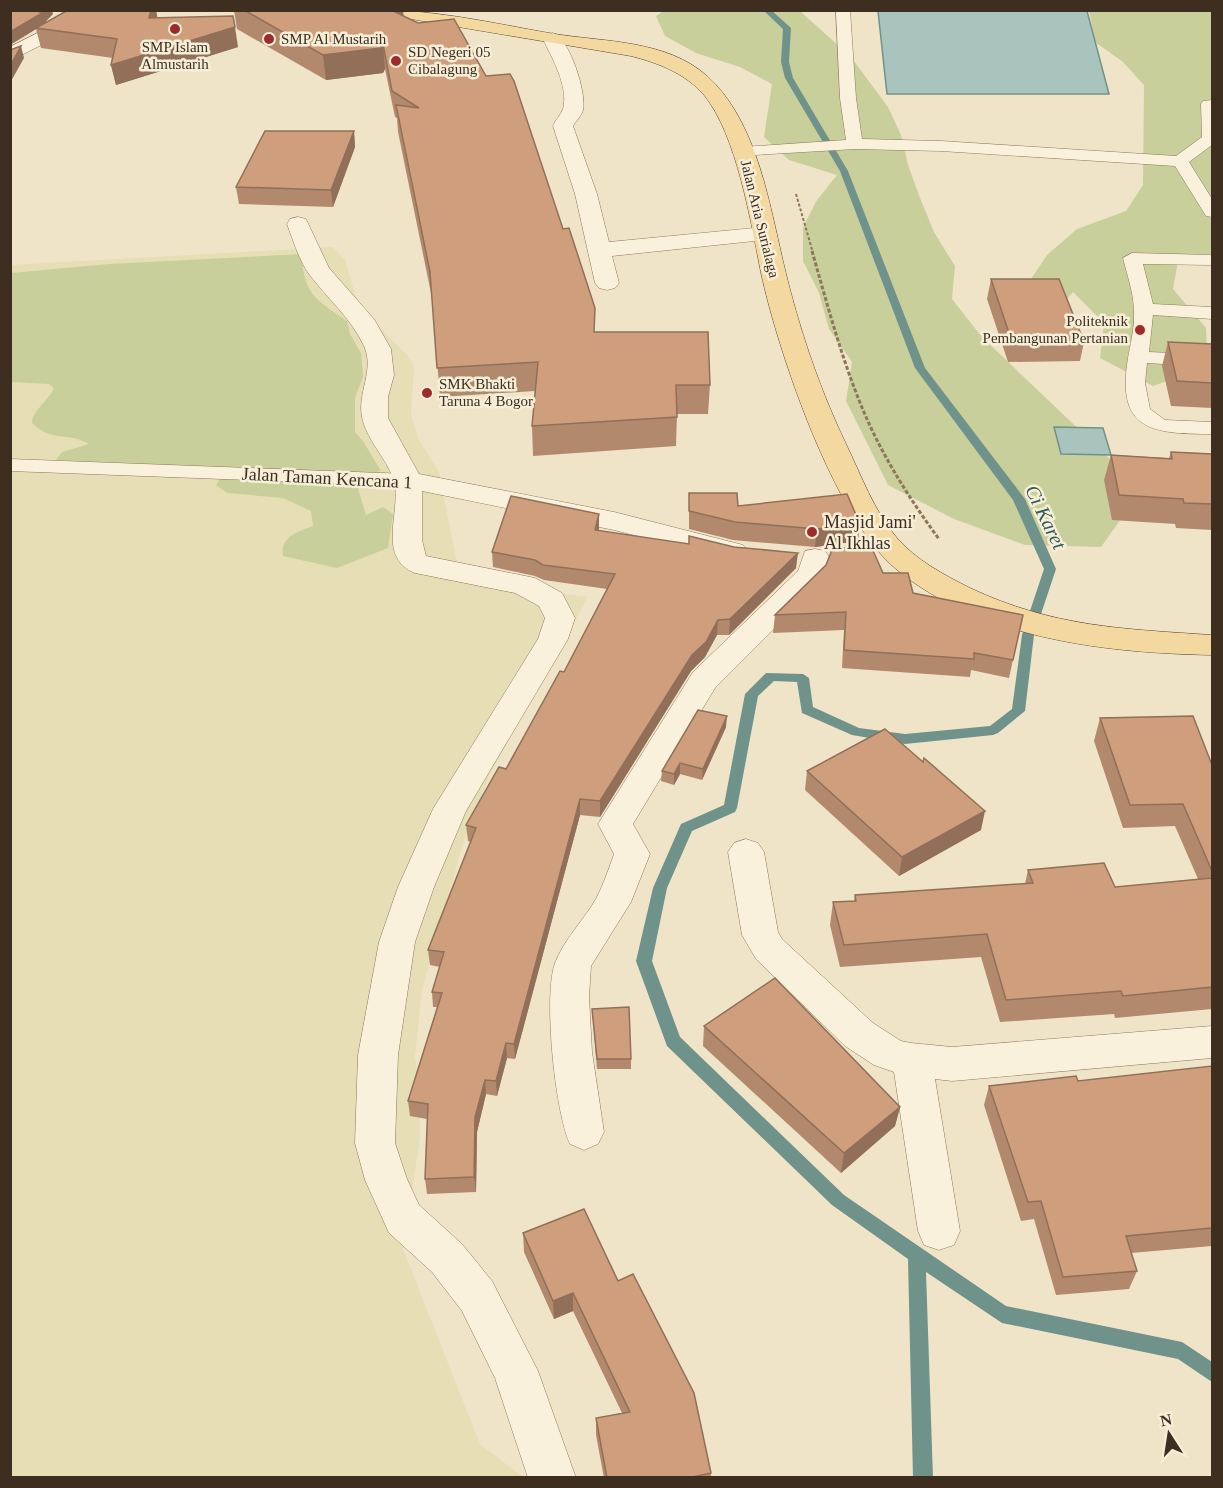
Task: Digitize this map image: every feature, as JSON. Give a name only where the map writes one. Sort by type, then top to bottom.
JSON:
[{"type":"main road","name":"Jalan Aria Surialaga","points":[[388,10],[631,52],[680,66],[710,88],[723,108],[743,152],[782,306],[809,388],[838,458],[864,510],[890,548],[925,576],[955,594],[992,609],[1070,633],[1212,645]]},
{"type":"street","points":[[10,55],[91,11]]},
{"type":"street","points":[[553,39],[566,65],[573,104],[572,112],[563,126],[586,194],[607,282]]},
{"type":"street","points":[[298,224],[318,270],[365,324],[378,349],[381,375],[375,397],[375,418],[408,480],[407,540],[413,561],[425,566],[524,585],[550,600],[560,618],[553,639],[450,809],[416,886],[397,942],[378,1055],[375,1143],[386,1180],[404,1219],[447,1258],[477,1296],[514,1371],[552,1478]]},
{"type":"street","points":[[599,250],[765,234]]},
{"type":"street","name":"Jalan Taman Kencana 1","points":[[408,480],[614,521],[733,551],[757,553]]},
{"type":"street","points":[[584,1132],[572,1052],[570,997],[573,964],[613,902],[632,855],[615,824],[704,680],[812,574],[827,556],[890,548]]},
{"type":"street","points":[[746,852],[760,935],[769,949],[867,1041],[887,1053],[912,1061],[952,1064],[1212,1042]]},
{"type":"street","points":[[912,1061],[939,1231]]},
{"type":"lane","points":[[843,10],[848,145]]},
{"type":"lane","points":[[743,152],[848,145],[941,146],[1180,161],[1211,139],[1209,104]]},
{"type":"lane","points":[[1180,161],[1212,212]]},
{"type":"lane","points":[[1212,260],[1132,258],[1144,309],[1137,357],[1137,403],[1141,414],[1157,424],[1212,428]]},
{"type":"lane","points":[[1144,309],[1212,313]]},
{"type":"lane","points":[[1137,357],[1212,361]]},
{"type":"lane","name":"Jalan Taman Kencana 1","points":[[10,465],[408,480]]},
{"type":"shaded area","points":[[333,247],[345,260],[355,295],[365,312],[408,356],[414,367],[411,415],[419,440],[439,472],[456,559],[463,570],[474,582],[588,597],[490,774],[464,840],[422,990],[415,1057],[419,1084],[420,1138],[403,1249],[480,1444],[523,1477],[11,1478],[11,265]]},
{"type":"green space","points":[[665,10],[800,11],[851,57],[888,107],[901,135],[908,165],[934,232],[955,266],[952,299],[982,337],[1109,458],[1131,505],[1101,547],[1025,545],[954,519],[888,485],[846,401],[852,362],[829,329],[819,293],[803,261],[803,227],[817,200],[837,175],[789,160],[764,137],[772,84],[740,67],[696,53],[665,36],[656,16]]},
{"type":"green space","points":[[1089,11],[1212,11],[1212,254],[1179,256],[1173,289],[1206,328],[1208,366],[1153,386],[1100,358],[1104,323],[1073,292],[1041,330],[1027,285],[1047,255],[1077,229],[1126,211],[1143,185],[1144,85],[1123,62],[1095,42]]},
{"type":"green space","points":[[302,254],[305,278],[313,295],[347,321],[350,334],[361,353],[363,377],[355,398],[355,432],[381,471],[366,474],[356,482],[366,515],[383,507],[393,514],[388,548],[337,568],[283,556],[284,544],[291,536],[313,526],[311,511],[283,498],[227,493],[216,485],[227,468],[56,460],[62,452],[89,444],[74,438],[46,433],[32,423],[35,414],[54,388],[49,384],[11,382],[11,273],[109,264]]},
{"type":"water","points":[[878,11],[1087,11],[1109,94],[887,94]]},
{"type":"water","points":[[1054,427],[1103,428],[1111,455],[1061,454]]},
{"type":"building","points":[[10,10],[42,10],[40,12],[44,12],[10,32]]},
{"type":"building","points":[[68,10],[151,10],[149,18],[233,16],[235,27],[111,65],[117,39],[36,28]]},
{"type":"building","points":[[244,10],[396,10],[395,12],[418,23],[454,19],[486,76],[510,74],[514,81],[563,229],[569,228],[595,308],[594,332],[708,332],[710,385],[676,385],[677,417],[532,426],[538,362],[437,368],[430,272],[396,105],[419,108],[392,91],[383,44],[381,48],[323,55]]},
{"type":"building","points":[[21,46],[10,66],[10,50]]},
{"type":"building","points":[[265,131],[354,131],[331,190],[236,187]]},
{"type":"building","points":[[991,279],[1059,279],[1084,342],[1012,342]]},
{"type":"building","points":[[1168,342],[1212,344],[1212,383],[1177,381]]},
{"type":"building","points":[[1171,452],[1212,454],[1212,504],[1184,503],[1183,499],[1119,495],[1111,455],[1172,459]]},
{"type":"building","points":[[689,493],[737,493],[738,506],[847,494],[860,524],[817,529],[735,522],[689,511]]},
{"type":"building","points":[[511,496],[599,514],[595,530],[689,544],[689,536],[734,547],[798,553],[730,619],[718,620],[706,642],[692,655],[600,801],[580,799],[514,1044],[506,1043],[496,1081],[485,1080],[475,1117],[474,1177],[425,1179],[428,1104],[408,1101],[442,993],[432,992],[444,952],[428,950],[476,828],[466,825],[499,767],[506,769],[560,671],[564,672],[615,574],[543,565],[535,560],[492,552]]},
{"type":"building","points":[[870,544],[883,573],[908,573],[913,593],[1023,615],[1013,660],[974,653],[974,659],[844,650],[846,612],[775,615],[826,565],[832,550]]},
{"type":"building","points":[[698,710],[727,716],[703,769],[680,763],[674,774],[662,771]]},
{"type":"building","points":[[1193,716],[1212,765],[1212,871],[1183,804],[1130,805],[1100,718]]},
{"type":"building","points":[[885,729],[923,762],[924,758],[985,811],[902,857],[807,771]]},
{"type":"building","points":[[1104,863],[1115,887],[1212,878],[1212,987],[1123,996],[1121,991],[1006,1000],[987,934],[844,945],[833,902],[856,901],[855,895],[1033,883],[1028,870]]},
{"type":"building","points":[[775,978],[900,1107],[844,1153],[704,1026]]},
{"type":"building","points":[[629,1007],[631,1059],[597,1059],[592,1009]]},
{"type":"building","points":[[1212,1066],[1212,1228],[1126,1236],[1137,1271],[1063,1277],[1041,1201],[1028,1202],[989,1086],[1076,1076],[1078,1081]]},
{"type":"building","points":[[584,1209],[618,1281],[633,1274],[694,1393],[711,1473],[688,1478],[607,1478],[596,1418],[630,1412],[573,1293],[553,1301],[523,1233]]},
{"type":"waterway","name":"Ci Karet","points":[[766,10],[787,28],[785,62],[789,78],[844,171],[920,368],[1019,499],[1050,569],[1028,635],[1018,711],[993,730],[905,739],[857,732],[807,710],[803,678],[771,676],[752,694],[730,808],[686,828],[660,888],[644,961],[673,1041],[838,1200],[917,1255]]},
{"type":"waterway","points":[[917,1255],[1002,1314],[1182,1351],[1212,1373]]},
{"type":"waterway","points":[[917,1255],[923,1478]]},
{"type":"place","name":"SMP Islam Almustarih","points":[[175,29]]},
{"type":"place","name":"SMP Al Mustarih","points":[[269,39]]},
{"type":"place","name":"SD Negeri 05 Cibalagung","points":[[396,61]]},
{"type":"place","name":"Politeknik Pembangunan Pertanian","points":[[1140,330]]},
{"type":"place","name":"SMK Bhakti Taruna 4 Bogor","points":[[427,393]]},
{"type":"place","name":"Masjid Jami' Al Ikhlas","points":[[812,532]]}]
